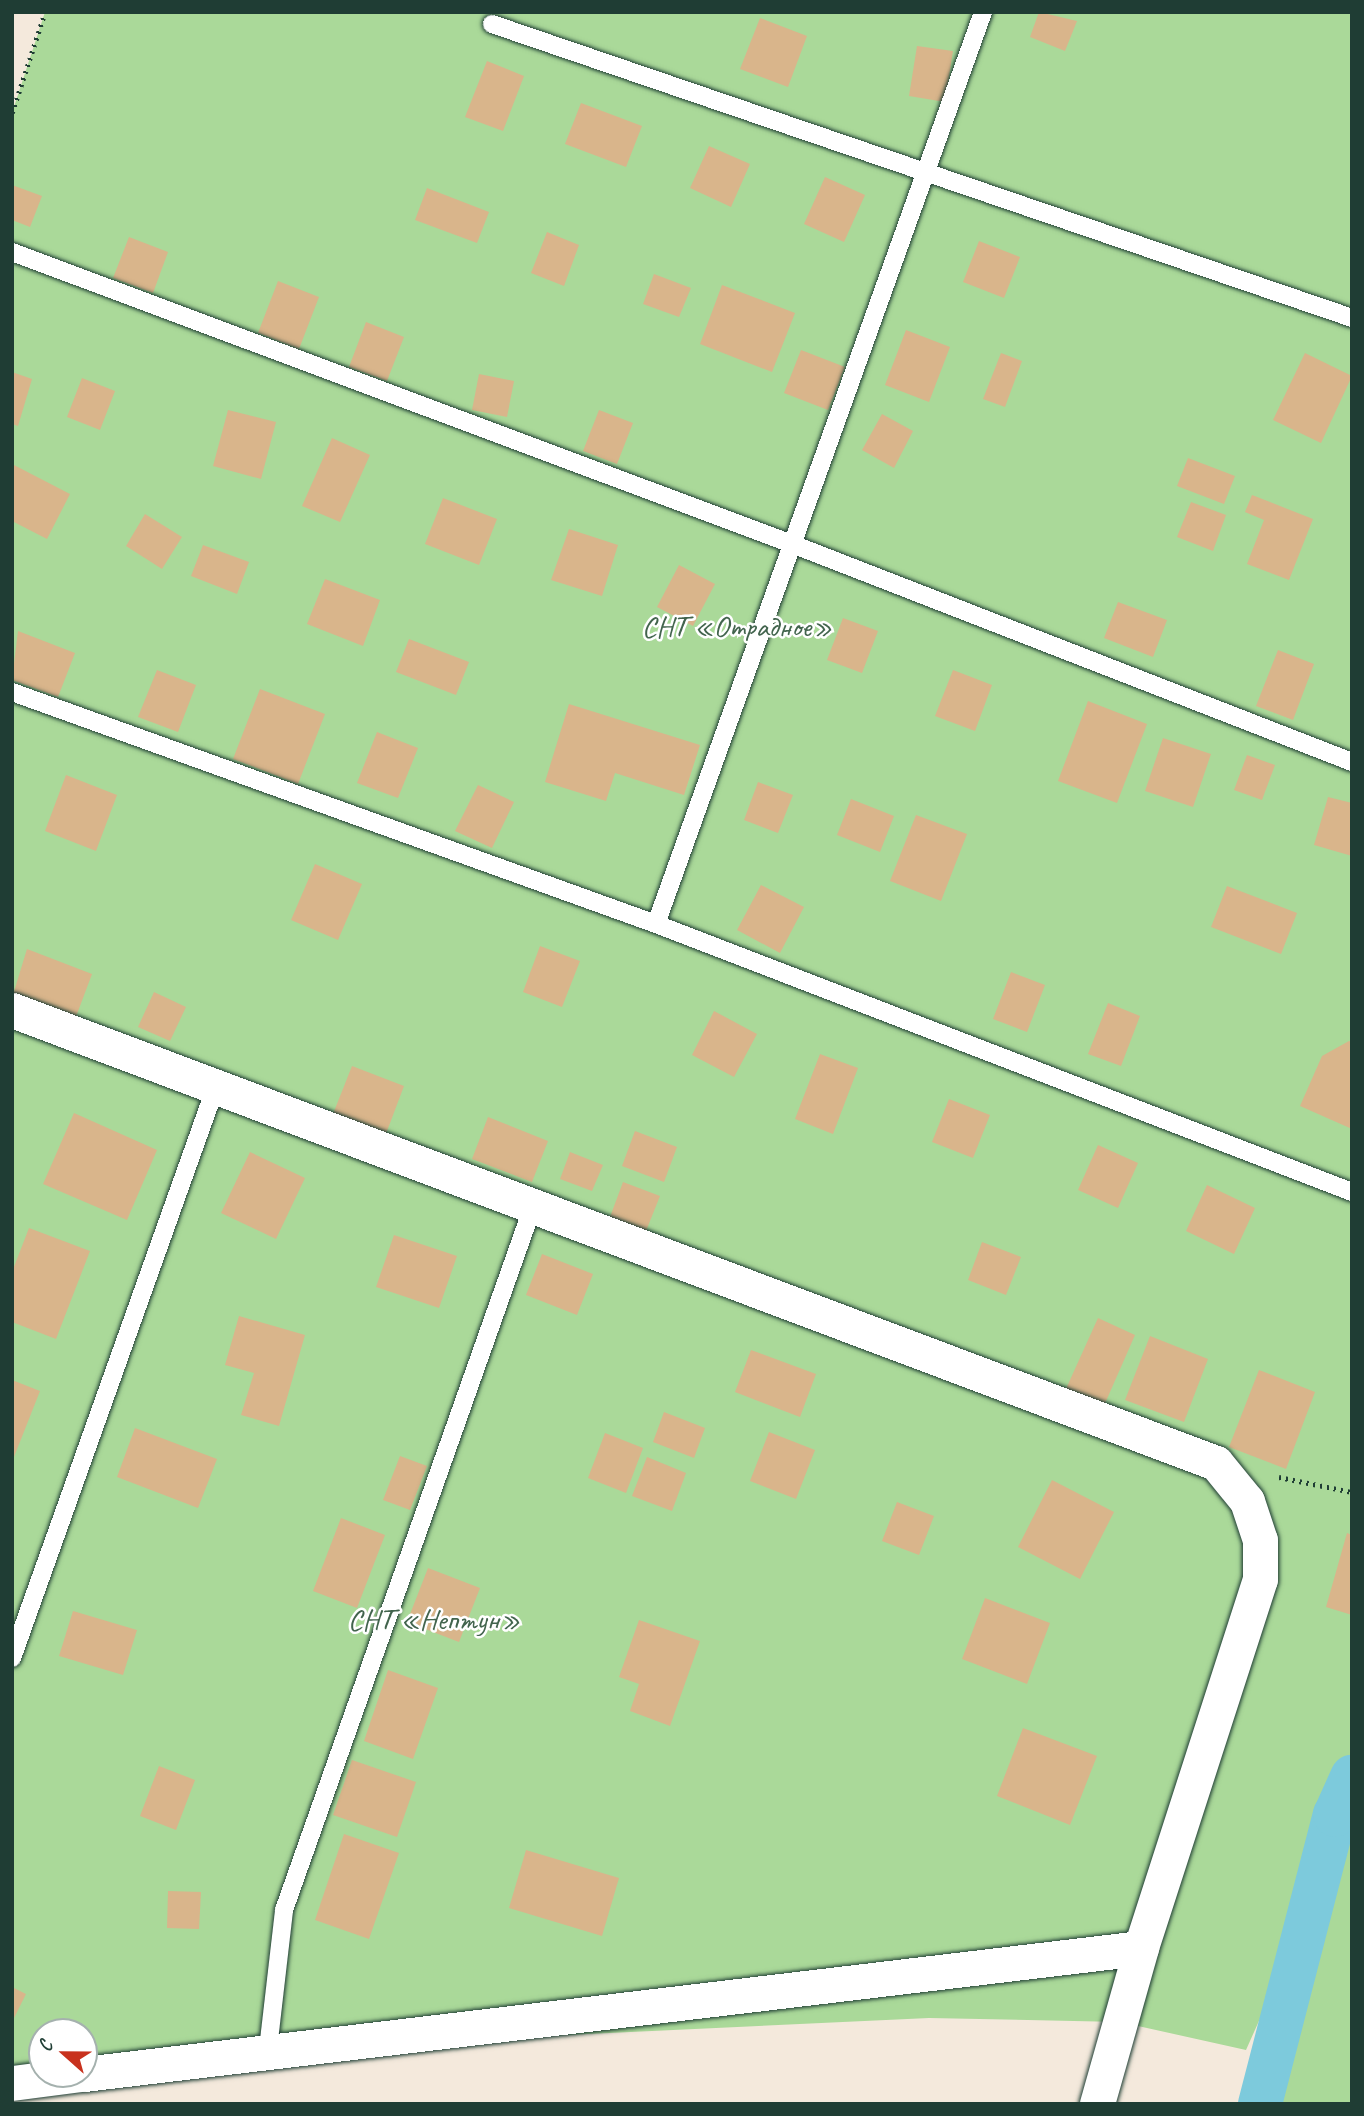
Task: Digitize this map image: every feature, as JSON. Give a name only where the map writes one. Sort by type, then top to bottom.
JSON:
[{"type":"street","points":[[12,1010],[1216,1463],[1247,1501],[1260,1540],[1260,1579],[1141,1948],[1097,2104]]},
{"type":"street","points":[[98,2072],[268,2049],[1141,1948]]},
{"type":"lane","points":[[656,924],[983,12]]},
{"type":"lane","points":[[492,24],[1352,318]]},
{"type":"lane","points":[[12,252],[792,544],[1352,762]]},
{"type":"lane","points":[[12,692],[656,924],[1352,1192]]},
{"type":"lane","points":[[12,1658],[216,1086]]},
{"type":"lane","points":[[268,2049],[284,1910],[533,1206]]},
{"type":"path","points":[[12,113],[45,12]]},
{"type":"path","points":[[1216,1463],[1352,1492]]},
{"type":"green space","name":"СНТ «Отрадное»","points":[[45,12],[1352,12],[1352,1753],[1322,1822],[1279,1976],[1246,2050],[1120,2022],[929,2018],[268,2049],[98,2072],[98,2018],[28,2018],[28,2078],[12,2083],[12,113]]},
{"type":"green space","points":[[1352,1777],[1352,2104],[1260,2104],[1335,1815]]},
{"type":"building","points":[[1039,12],[1077,21],[1065,51],[1030,37]]},
{"type":"building","points":[[760,18],[807,36],[788,87],[740,69]]},
{"type":"building","points":[[917,46],[953,51],[945,102],[909,96]]},
{"type":"building","points":[[487,61],[524,76],[503,131],[465,117]]},
{"type":"building","points":[[581,103],[642,126],[626,167],[565,144]]},
{"type":"building","points":[[709,146],[750,164],[731,207],[690,188]]},
{"type":"building","points":[[825,177],[865,195],[844,242],[804,224]]},
{"type":"building","points":[[12,185],[42,196],[30,227],[12,220]]},
{"type":"building","points":[[427,188],[489,212],[477,243],[415,220]]},
{"type":"building","points":[[547,232],[579,245],[564,286],[531,273]]},
{"type":"building","points":[[129,237],[168,252],[153,293],[113,278]]},
{"type":"building","points":[[979,241],[1020,257],[1004,298],[963,282]]},
{"type":"building","points":[[654,274],[691,288],[679,317],[643,304]]},
{"type":"building","points":[[278,281],[319,297],[299,349],[258,333]]},
{"type":"building","points":[[722,285],[795,313],[772,372],[700,344]]},
{"type":"building","points":[[366,322],[404,337],[387,381],[349,367]]},
{"type":"building","points":[[906,330],[950,347],[929,402],[885,385]]},
{"type":"building","points":[[801,350],[845,367],[828,410],[784,393]]},
{"type":"building","points":[[1001,353],[1022,361],[1005,407],[983,399]]},
{"type":"building","points":[[1305,353],[1352,376],[1321,443],[1273,420]]},
{"type":"building","points":[[12,372],[32,379],[18,426],[12,424]]},
{"type":"building","points":[[479,374],[514,381],[507,417],[472,410]]},
{"type":"building","points":[[82,378],[115,391],[100,430],[67,417]]},
{"type":"building","points":[[228,410],[276,422],[261,479],[213,466]]},
{"type":"building","points":[[599,410],[633,423],[617,464],[583,451]]},
{"type":"building","points":[[882,414],[913,431],[894,468],[862,450]]},
{"type":"building","points":[[332,438],[370,455],[340,522],[302,506]]},
{"type":"building","points":[[1188,458],[1235,476],[1224,504],[1177,486]]},
{"type":"building","points":[[12,464],[70,494],[47,539],[12,521]]},
{"type":"building","points":[[1252,495],[1313,519],[1289,580],[1247,564],[1264,520],[1245,512]]},
{"type":"building","points":[[443,498],[497,519],[479,565],[425,544]]},
{"type":"building","points":[[1191,502],[1226,515],[1213,551],[1177,537]]},
{"type":"building","points":[[145,514],[182,537],[162,569],[126,546]]},
{"type":"building","points":[[569,529],[618,545],[602,596],[551,580]]},
{"type":"building","points":[[203,545],[249,562],[237,594],[191,576]]},
{"type":"building","points":[[679,565],[715,584],[693,626],[657,607]]},
{"type":"building","points":[[325,579],[380,600],[363,646],[307,624]]},
{"type":"building","points":[[1118,602],[1167,620],[1153,657],[1104,638]]},
{"type":"building","points":[[843,618],[878,631],[862,673],[827,660]]},
{"type":"building","points":[[18,631],[75,653],[58,697],[12,680]]},
{"type":"building","points":[[409,639],[469,662],[456,695],[396,672]]},
{"type":"building","points":[[1278,650],[1314,664],[1293,720],[1256,706]]},
{"type":"building","points":[[157,670],[196,685],[178,732],[138,717]]},
{"type":"building","points":[[953,670],[992,685],[975,731],[935,716]]},
{"type":"building","points":[[260,689],[325,714],[298,784],[233,759]]},
{"type":"building","points":[[1088,701],[1147,724],[1117,803],[1058,781]]},
{"type":"building","points":[[569,704],[700,745],[684,795],[615,773],[606,801],[545,782]]},
{"type":"building","points":[[377,732],[418,748],[398,798],[357,783]]},
{"type":"building","points":[[1163,738],[1211,754],[1193,807],[1145,791]]},
{"type":"building","points":[[1247,755],[1275,765],[1262,800],[1234,790]]},
{"type":"building","points":[[66,775],[117,795],[96,851],[45,831]]},
{"type":"building","points":[[758,782],[793,795],[778,833],[744,820]]},
{"type":"building","points":[[478,785],[514,802],[492,848],[455,831]]},
{"type":"building","points":[[1328,797],[1352,803],[1352,856],[1314,845]]},
{"type":"building","points":[[851,799],[894,816],[880,852],[837,835]]},
{"type":"building","points":[[916,815],[967,834],[941,901],[890,881]]},
{"type":"building","points":[[315,864],[362,884],[338,940],[291,920]]},
{"type":"building","points":[[761,885],[804,907],[780,953],[737,930]]},
{"type":"building","points":[[1227,886],[1297,913],[1281,954],[1211,927]]},
{"type":"building","points":[[540,946],[580,961],[562,1007],[523,992]]},
{"type":"building","points":[[27,949],[92,974],[74,1022],[12,998]]},
{"type":"building","points":[[1011,972],[1045,985],[1027,1032],[993,1019]]},
{"type":"building","points":[[154,992],[186,1007],[170,1041],[138,1027]]},
{"type":"building","points":[[1108,1003],[1140,1016],[1121,1066],[1088,1054]]},
{"type":"building","points":[[714,1011],[757,1034],[734,1077],[692,1055]]},
{"type":"building","points":[[1349,1041],[1352,1042],[1352,1129],[1300,1106],[1322,1056]]},
{"type":"building","points":[[820,1054],[858,1068],[833,1134],[795,1119]]},
{"type":"building","points":[[352,1066],[404,1086],[384,1139],[331,1119]]},
{"type":"building","points":[[949,1099],[990,1115],[973,1158],[932,1142]]},
{"type":"building","points":[[74,1113],[157,1150],[127,1220],[43,1184]]},
{"type":"building","points":[[488,1117],[548,1141],[532,1182],[472,1159]]},
{"type":"building","points":[[635,1131],[677,1147],[664,1182],[622,1166]]},
{"type":"building","points":[[1098,1145],[1138,1163],[1118,1208],[1078,1190]]},
{"type":"building","points":[[250,1152],[305,1178],[276,1239],[221,1213]]},
{"type":"building","points":[[570,1152],[603,1165],[592,1191],[560,1179]]},
{"type":"building","points":[[623,1182],[660,1196],[646,1231],[610,1217]]},
{"type":"building","points":[[1207,1185],[1255,1208],[1234,1254],[1186,1231]]},
{"type":"building","points":[[29,1228],[90,1251],[56,1339],[12,1322],[12,1272]]},
{"type":"building","points":[[394,1235],[457,1256],[439,1308],[376,1287]]},
{"type":"building","points":[[982,1242],[1021,1257],[1006,1295],[968,1280]]},
{"type":"building","points":[[542,1254],[593,1274],[577,1315],[526,1295]]},
{"type":"building","points":[[239,1316],[305,1335],[279,1426],[241,1415],[254,1373],[225,1365]]},
{"type":"building","points":[[1098,1318],[1135,1335],[1103,1408],[1065,1391]]},
{"type":"building","points":[[1150,1336],[1208,1359],[1184,1422],[1125,1400]]},
{"type":"building","points":[[751,1350],[816,1374],[800,1417],[735,1392]]},
{"type":"building","points":[[1259,1370],[1315,1392],[1286,1469],[1229,1447]]},
{"type":"building","points":[[12,1380],[40,1391],[12,1462]]},
{"type":"building","points":[[664,1412],[705,1428],[694,1458],[653,1442]]},
{"type":"building","points":[[135,1428],[217,1459],[198,1508],[117,1477]]},
{"type":"building","points":[[769,1432],[815,1450],[796,1499],[750,1481]]},
{"type":"building","points":[[605,1433],[643,1448],[626,1493],[588,1478]]},
{"type":"building","points":[[400,1456],[427,1466],[410,1510],[383,1500]]},
{"type":"building","points":[[647,1457],[686,1473],[672,1511],[632,1496]]},
{"type":"building","points":[[1052,1480],[1114,1512],[1080,1579],[1018,1547]]},
{"type":"building","points":[[897,1502],[934,1516],[919,1555],[882,1541]]},
{"type":"building","points":[[341,1518],[385,1535],[357,1608],[313,1591]]},
{"type":"building","points":[[1347,1533],[1352,1535],[1352,1615],[1326,1607]]},
{"type":"building","points":[[428,1568],[480,1588],[459,1642],[407,1622]]},
{"type":"building","points":[[985,1598],[1050,1623],[1027,1684],[962,1659]]},
{"type":"building","points":[[73,1611],[137,1630],[123,1675],[59,1656]]},
{"type":"building","points":[[639,1620],[700,1641],[670,1726],[630,1711],[639,1684],[619,1677]]},
{"type":"building","points":[[388,1670],[438,1688],[413,1759],[364,1741]]},
{"type":"building","points":[[1023,1728],[1097,1756],[1070,1825],[997,1796]]},
{"type":"building","points":[[352,1760],[416,1782],[397,1837],[333,1815]]},
{"type":"building","points":[[159,1766],[195,1780],[176,1830],[140,1816]]},
{"type":"building","points":[[344,1834],[399,1853],[369,1939],[315,1920]]},
{"type":"building","points":[[526,1850],[619,1878],[602,1936],[509,1908]]},
{"type":"building","points":[[168,1891],[201,1892],[199,1929],[167,1928]]},
{"type":"building","points":[[12,1987],[26,1994],[12,2022]]},
{"type":"waterway","points":[[1260,2104],[1335,1815],[1352,1777]]},
{"type":"park label","name":"СНТ «Нептун»","points":[[434,1619]]}]
